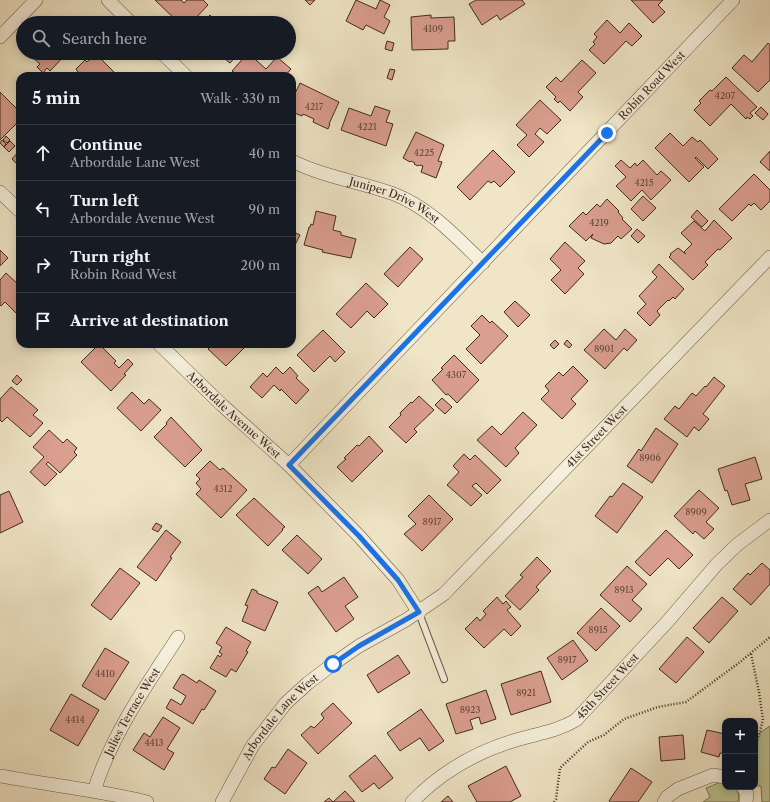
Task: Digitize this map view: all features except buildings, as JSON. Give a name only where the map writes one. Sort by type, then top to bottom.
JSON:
[{"type":"street","points":[[20,16],[36,0]]},
{"type":"street","points":[[108,0],[124,16]]},
{"type":"street","name":"Robin Road West","points":[[289,465],[733,0]]},
{"type":"street","points":[[0,37],[16,21]]},
{"type":"street","points":[[169,60],[182,72]]},
{"type":"street","name":"Juniper Drive West","points":[[296,163],[328,175],[368,185],[396,195],[417,206],[447,227],[483,263]]},
{"type":"street","points":[[0,192],[16,207]]},
{"type":"street","name":"41st Street West","points":[[419,612],[444,594],[770,257]]},
{"type":"street","name":"Arbordale Avenue West","points":[[163,348],[222,405],[289,465],[359,536],[398,580],[419,612]]},
{"type":"street","name":"45th Street West","points":[[412,802],[447,771],[467,759],[514,740],[556,730],[576,720],[668,621],[716,564],[738,544],[770,520]]},
{"type":"street","name":"Arbordale Lane West","points":[[222,802],[253,745],[286,703],[308,683],[359,646],[419,612]]},
{"type":"street","name":"Julies Terrace West","points":[[94,791],[101,770],[120,729],[178,637]]},
{"type":"street","points":[[664,802],[667,797],[684,786],[713,775],[722,776]]},
{"type":"street","points":[[0,776],[94,791],[146,802]]},
{"type":"street","points":[[745,790],[747,794],[746,802]]},
{"type":"lane","points":[[419,612],[444,679]]},
{"type":"path","points":[[554,802],[556,798],[560,768],[588,742],[604,735],[624,719],[658,707],[686,702],[751,654],[770,637]]},
{"type":"path","points":[[751,654],[763,720],[758,738]]},
{"type":"green space","points":[[770,726],[770,802],[762,802],[761,786],[758,786],[758,734]]},
{"type":"green space","points":[[721,782],[722,790],[736,790],[739,798],[738,802],[703,802],[710,797],[706,788]]},
{"type":"route","points":[[333,664],[359,646],[419,612],[398,580],[359,536],[289,465],[607,133]]}]
